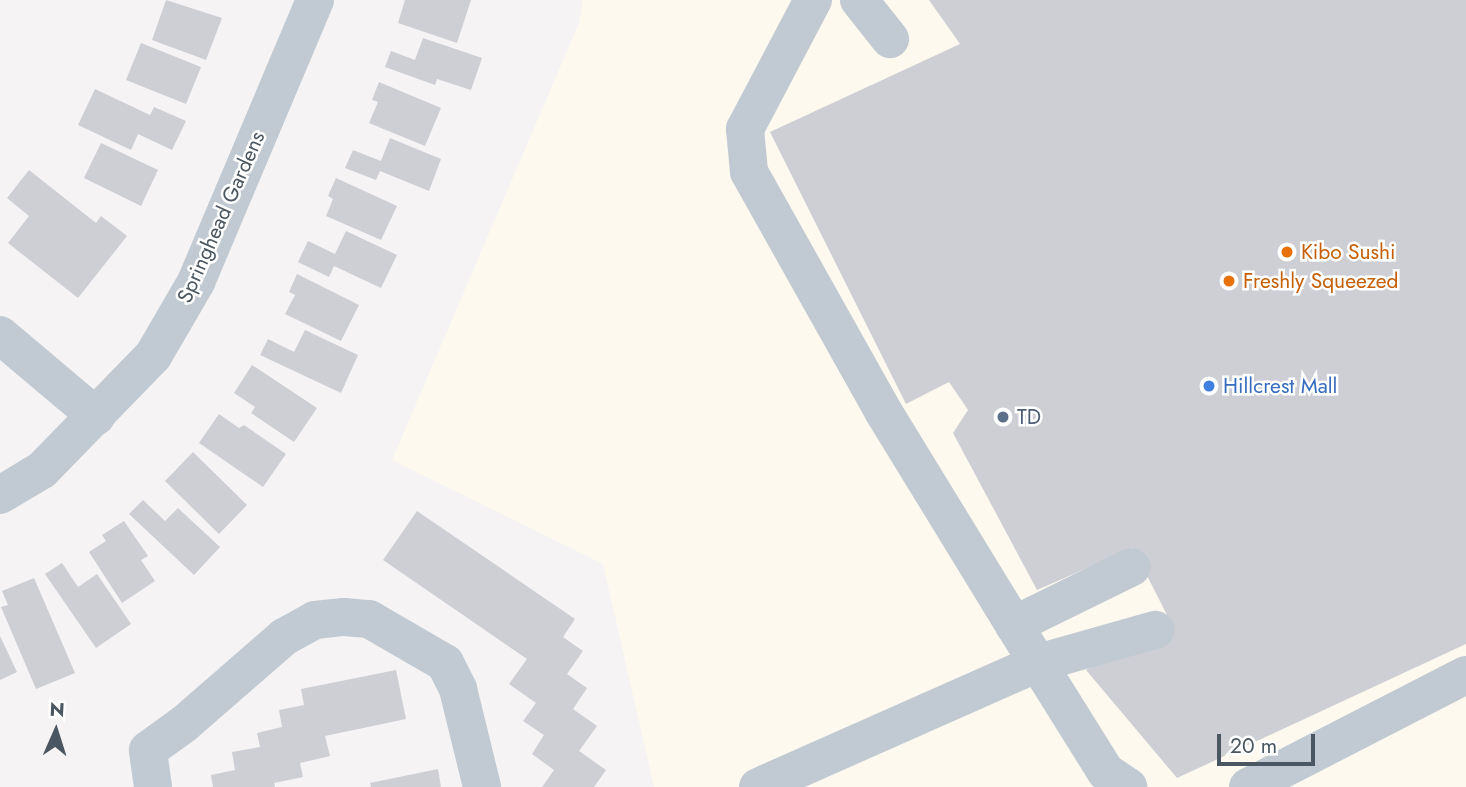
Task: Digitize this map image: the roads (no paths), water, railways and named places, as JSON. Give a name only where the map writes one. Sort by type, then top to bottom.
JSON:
[{"type":"street","name":"Springhead Gardens","points":[[0,495],[42,470],[153,356],[196,282],[315,0]]},
{"type":"street","points":[[813,0],[745,129],[749,172],[883,411],[1014,625],[1106,772],[1128,787]]},
{"type":"street","points":[[859,0],[890,39]]},
{"type":"street","points":[[0,335],[96,416]]},
{"type":"street","points":[[1014,625],[1132,567]]},
{"type":"street","points":[[153,787],[148,750],[184,724],[284,637],[315,620],[344,617],[369,619],[445,663],[457,689],[482,787]]},
{"type":"street","points":[[758,787],[1038,663],[1155,630]]},
{"type":"street","points":[[1248,787],[1466,675]]},
{"type":"place","name":"Kibo Sushi","points":[[1287,252]]},
{"type":"place","name":"Freshly Squeezed","points":[[1229,281]]},
{"type":"place","name":"Hillcrest Mall","points":[[1209,386]]},
{"type":"place","name":"TD","points":[[1003,417]]}]
